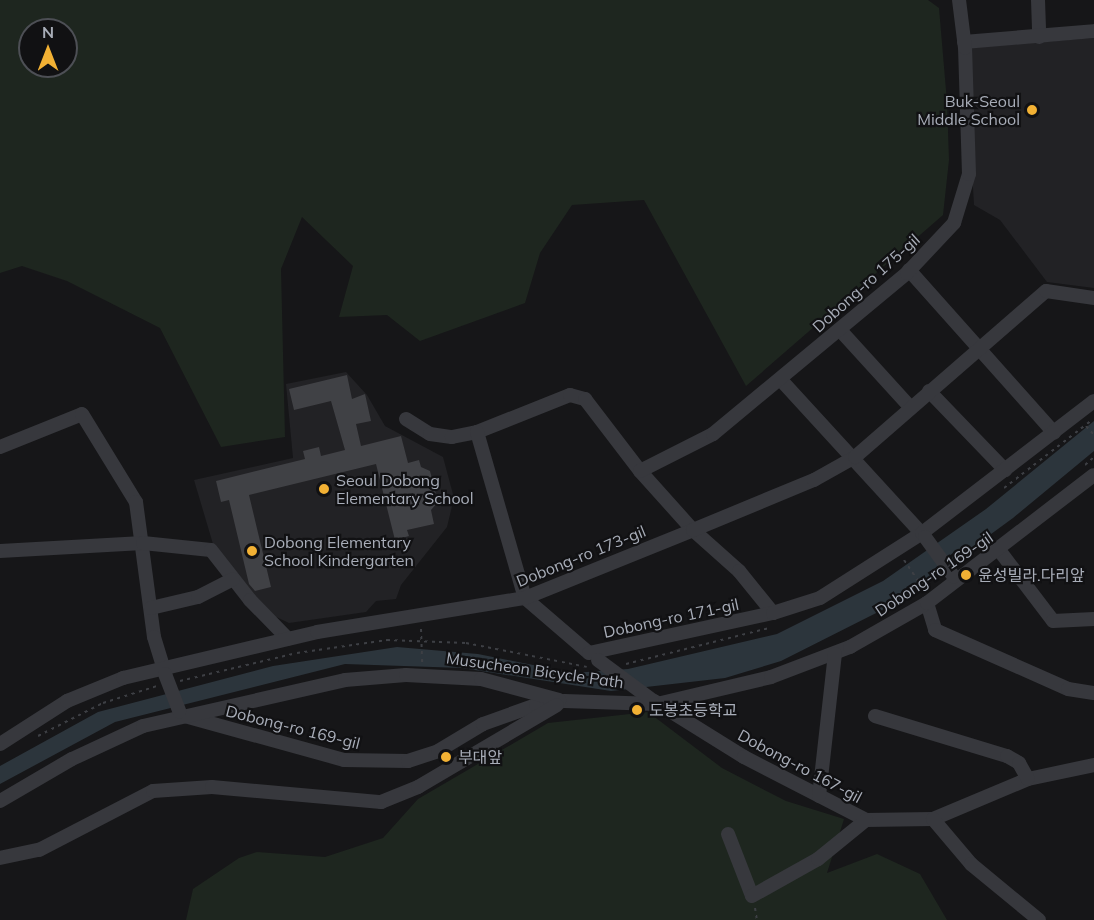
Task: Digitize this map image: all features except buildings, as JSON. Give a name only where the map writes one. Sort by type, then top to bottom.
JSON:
[{"type":"street","name":"Dobong-ro 175-gil","points":[[640,471],[713,434],[781,380],[909,270],[954,223],[963,202],[969,174],[964,42],[959,0]]},
{"type":"street","points":[[1038,0],[1039,37]]},
{"type":"street","points":[[964,42],[1094,31]]},
{"type":"street","points":[[909,270],[1054,433]]},
{"type":"street","name":"Dobong-ro 173-gil","points":[[0,744],[85,693],[164,670],[288,639],[525,597],[693,530],[814,480],[855,457],[1046,291],[1094,298]]},
{"type":"street","points":[[840,330],[911,408]]},
{"type":"street","points":[[781,380],[855,457],[923,535],[955,580]]},
{"type":"street","points":[[929,392],[1005,470]]},
{"type":"street","name":"Dobong-ro 171-gil","points":[[477,432],[570,395],[585,399],[640,471],[693,530],[739,571],[773,613]]},
{"type":"street","name":"Dobong-ro 171-gil","points":[[525,597],[593,656],[773,613],[833,591],[923,535],[1094,401]]},
{"type":"street","points":[[1,445],[82,414],[134,496],[143,543],[151,608],[164,670],[180,713]]},
{"type":"street","points":[[406,419],[438,436],[477,432],[525,597]]},
{"type":"street","name":"Dobong-ro 169-gil","points":[[0,801],[102,743],[180,713],[382,676],[481,679],[564,701],[654,702],[771,676],[835,654],[923,596],[955,580],[999,550],[1094,475]]},
{"type":"street","points":[[0,551],[143,543],[211,550],[233,579],[288,639]]},
{"type":"street","points":[[999,550],[1053,621],[1094,619]]},
{"type":"street","points":[[151,608],[198,597],[233,579]]},
{"type":"street","points":[[923,596],[935,630],[1068,689],[1094,693]]},
{"type":"street","points":[[819,796],[835,654]]},
{"type":"street","name":"Dobong-ro 167-gil","points":[[593,656],[654,702],[744,757],[866,820],[933,819],[1028,779],[1094,765]]},
{"type":"street","points":[[0,858],[39,850],[153,791],[212,787],[381,802],[418,787],[564,701]]},
{"type":"street","name":"Dobong-ro 169-gil","points":[[180,713],[344,760],[408,761],[422,759],[507,715],[564,701]]},
{"type":"street","points":[[875,716],[1007,756],[1019,763],[1028,779]]},
{"type":"street","points":[[933,819],[971,864],[1039,920]]},
{"type":"street","name":"Dobong-ro 167-gil","points":[[728,834],[752,896],[818,859],[866,820]]},
{"type":"path","points":[[1086,425],[1094,435]]},
{"type":"path","points":[[1078,471],[1094,457]]},
{"type":"path","points":[[904,560],[923,596],[935,585]]},
{"type":"path","points":[[422,641],[422,668]]},
{"type":"path","name":"Musucheon Bicycle Path","points":[[416,668],[431,668]]},
{"type":"shaded area","points":[[0,0],[928,0],[939,8],[947,102],[949,160],[943,215],[746,386],[644,200],[572,205],[540,253],[525,303],[420,341],[387,315],[339,317],[353,266],[302,217],[281,269],[285,437],[221,447],[160,328],[67,281],[22,266],[0,273]]},
{"type":"shaded area","name":"Buk-Seoul Middle School","points":[[1094,38],[1094,288],[1047,282],[1000,220],[974,205],[965,48]]},
{"type":"shaded area","name":"Seoul Dobong Elementary School","points":[[346,372],[367,395],[385,426],[443,457],[454,498],[447,527],[401,585],[396,599],[376,601],[366,612],[289,623],[270,614],[244,590],[213,544],[194,480],[293,458],[286,384]]},
{"type":"shaded area","points":[[1094,421],[1094,451],[1013,518],[898,602],[781,661],[725,678],[611,691],[462,668],[345,664],[115,722],[0,784],[0,766],[98,712],[273,666],[397,647],[478,654],[573,673],[628,669],[777,634],[883,581],[986,509]]},
{"type":"shaded area","points":[[648,712],[722,768],[786,801],[844,819],[827,873],[877,854],[920,874],[947,920],[186,920],[193,889],[239,858],[257,852],[325,857],[383,838],[418,799],[548,723]]},
{"type":"place","name":"Buk-Seoul Middle School","points":[[1032,110]]},
{"type":"place","name":"Seoul Dobong Elementary School","points":[[324,489]]},
{"type":"place","name":"Dobong Elementary School Kindergarten","points":[[252,551]]},
{"type":"place","name":"윤성빌라.다리앞","points":[[966,575]]},
{"type":"place","name":"도봉초등학교","points":[[637,710]]},
{"type":"place","name":"부대앞","points":[[446,757]]}]
